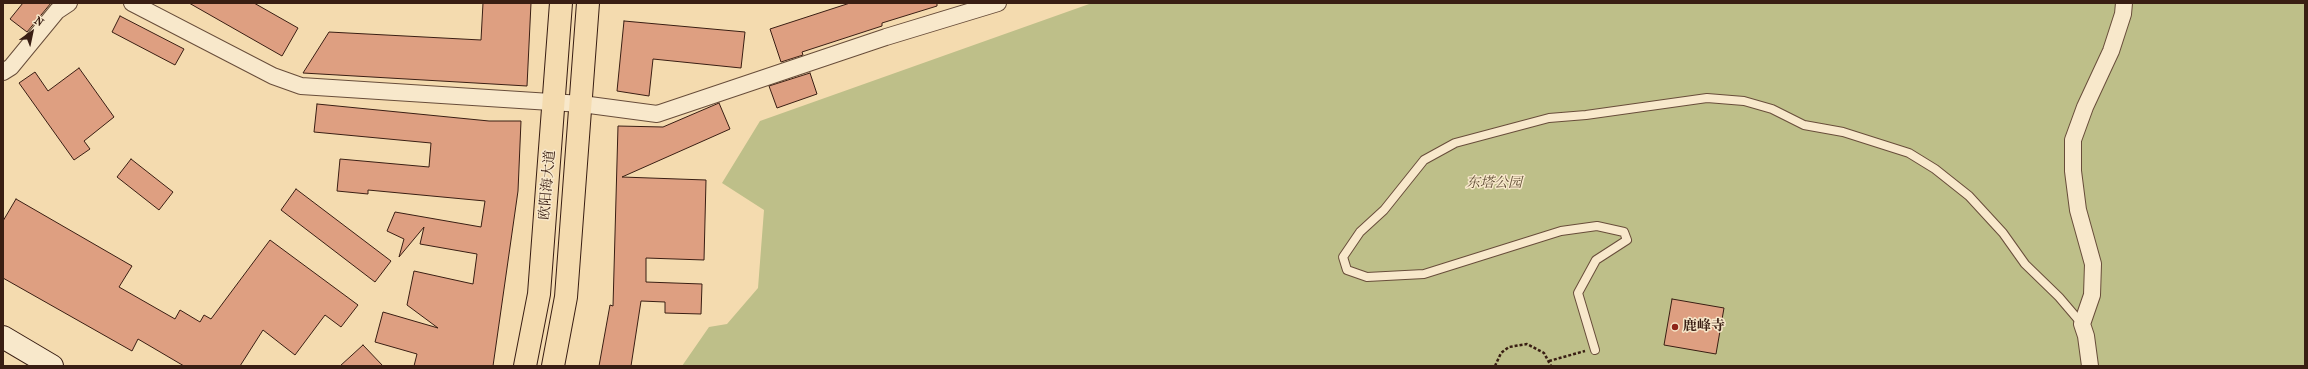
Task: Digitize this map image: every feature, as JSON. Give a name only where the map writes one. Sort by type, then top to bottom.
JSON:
[{"type":"main road","name":"欧阳海大道","points":[[525,366],[539,294],[561,3]]},
{"type":"main road","name":"欧阳海大道","points":[[553,366],[566,298],[582,104],[588,3]]},
{"type":"main road","points":[[3,337],[52,366]]},
{"type":"street","points":[[3,72],[10,67],[57,12],[70,3]]},
{"type":"street","points":[[132,3],[273,76],[301,86],[582,104],[657,114],[886,37],[998,3]]},
{"type":"street","points":[[2090,366],[2086,336],[2082,324],[2092,295],[2092,264],[2078,210],[2073,171],[2072,140],[2085,107],[2111,51],[2123,14],[2124,3]]},
{"type":"lane","points":[[1595,350],[1578,293],[1596,260],[1627,240],[1624,232],[1597,226],[1561,232],[1424,274],[1367,277],[1348,270],[1343,257],[1360,232],[1384,210],[1424,160],[1455,143],[1549,118],[1586,115],[1707,98],[1744,101],[1772,109],[1804,124],[1843,132],[1909,152],[1935,169],[1969,196],[2003,233],[2025,264],[2059,297],[2082,324]]},
{"type":"path","points":[[1495,366],[1501,353],[1509,347],[1518,344],[1536,347],[1549,361],[1551,366]]},
{"type":"path","points":[[1549,361],[1595,350]]},
{"type":"green space","name":"东塔公园","points":[[1092,3],[2305,3],[2305,366],[682,366],[709,327],[727,324],[758,288],[764,210],[722,183],[760,121]]},
{"type":"building","points":[[23,3],[51,3],[27,32],[10,19]]},
{"type":"building","points":[[189,3],[254,3],[298,28],[282,56]]},
{"type":"building","points":[[483,3],[531,3],[527,86],[303,73],[329,32],[481,40]]},
{"type":"building","points":[[850,3],[937,3],[937,6],[882,23],[882,26],[802,52],[803,55],[781,62],[770,29]]},
{"type":"building","points":[[120,16],[184,49],[175,65],[112,32]]},
{"type":"building","points":[[624,21],[745,32],[741,68],[653,59],[649,96],[617,91]]},
{"type":"building","points":[[79,68],[114,117],[84,141],[90,149],[74,160],[19,83],[35,72],[48,91]]},
{"type":"building","points":[[810,73],[817,94],[777,108],[769,86]]},
{"type":"building","points":[[719,103],[730,129],[622,177],[706,180],[704,260],[646,258],[646,282],[702,284],[701,314],[665,313],[665,302],[641,301],[631,366],[599,366],[610,305],[613,306],[618,126],[663,127]]},
{"type":"building","points":[[317,104],[489,121],[521,121],[518,191],[493,366],[414,366],[417,354],[375,342],[383,312],[438,328],[407,305],[414,271],[473,284],[477,254],[420,244],[424,227],[399,257],[404,239],[387,231],[395,212],[481,227],[485,201],[368,190],[368,194],[337,191],[340,159],[429,167],[431,143],[314,132]]},
{"type":"building","points":[[131,159],[173,192],[159,210],[117,177]]},
{"type":"building","points":[[296,189],[391,261],[375,282],[281,210]]},
{"type":"building","points":[[16,199],[132,266],[119,287],[175,319],[180,310],[200,322],[204,315],[211,319],[270,240],[358,305],[341,327],[325,315],[295,355],[263,330],[240,366],[184,366],[138,339],[132,351],[3,278],[3,221]]},
{"type":"building","points":[[1672,299],[1724,308],[1716,354],[1664,345]]},
{"type":"building","points":[[363,345],[383,366],[340,366]]},
{"type":"place","name":"鹿峰寺","points":[[1675,327]]}]
